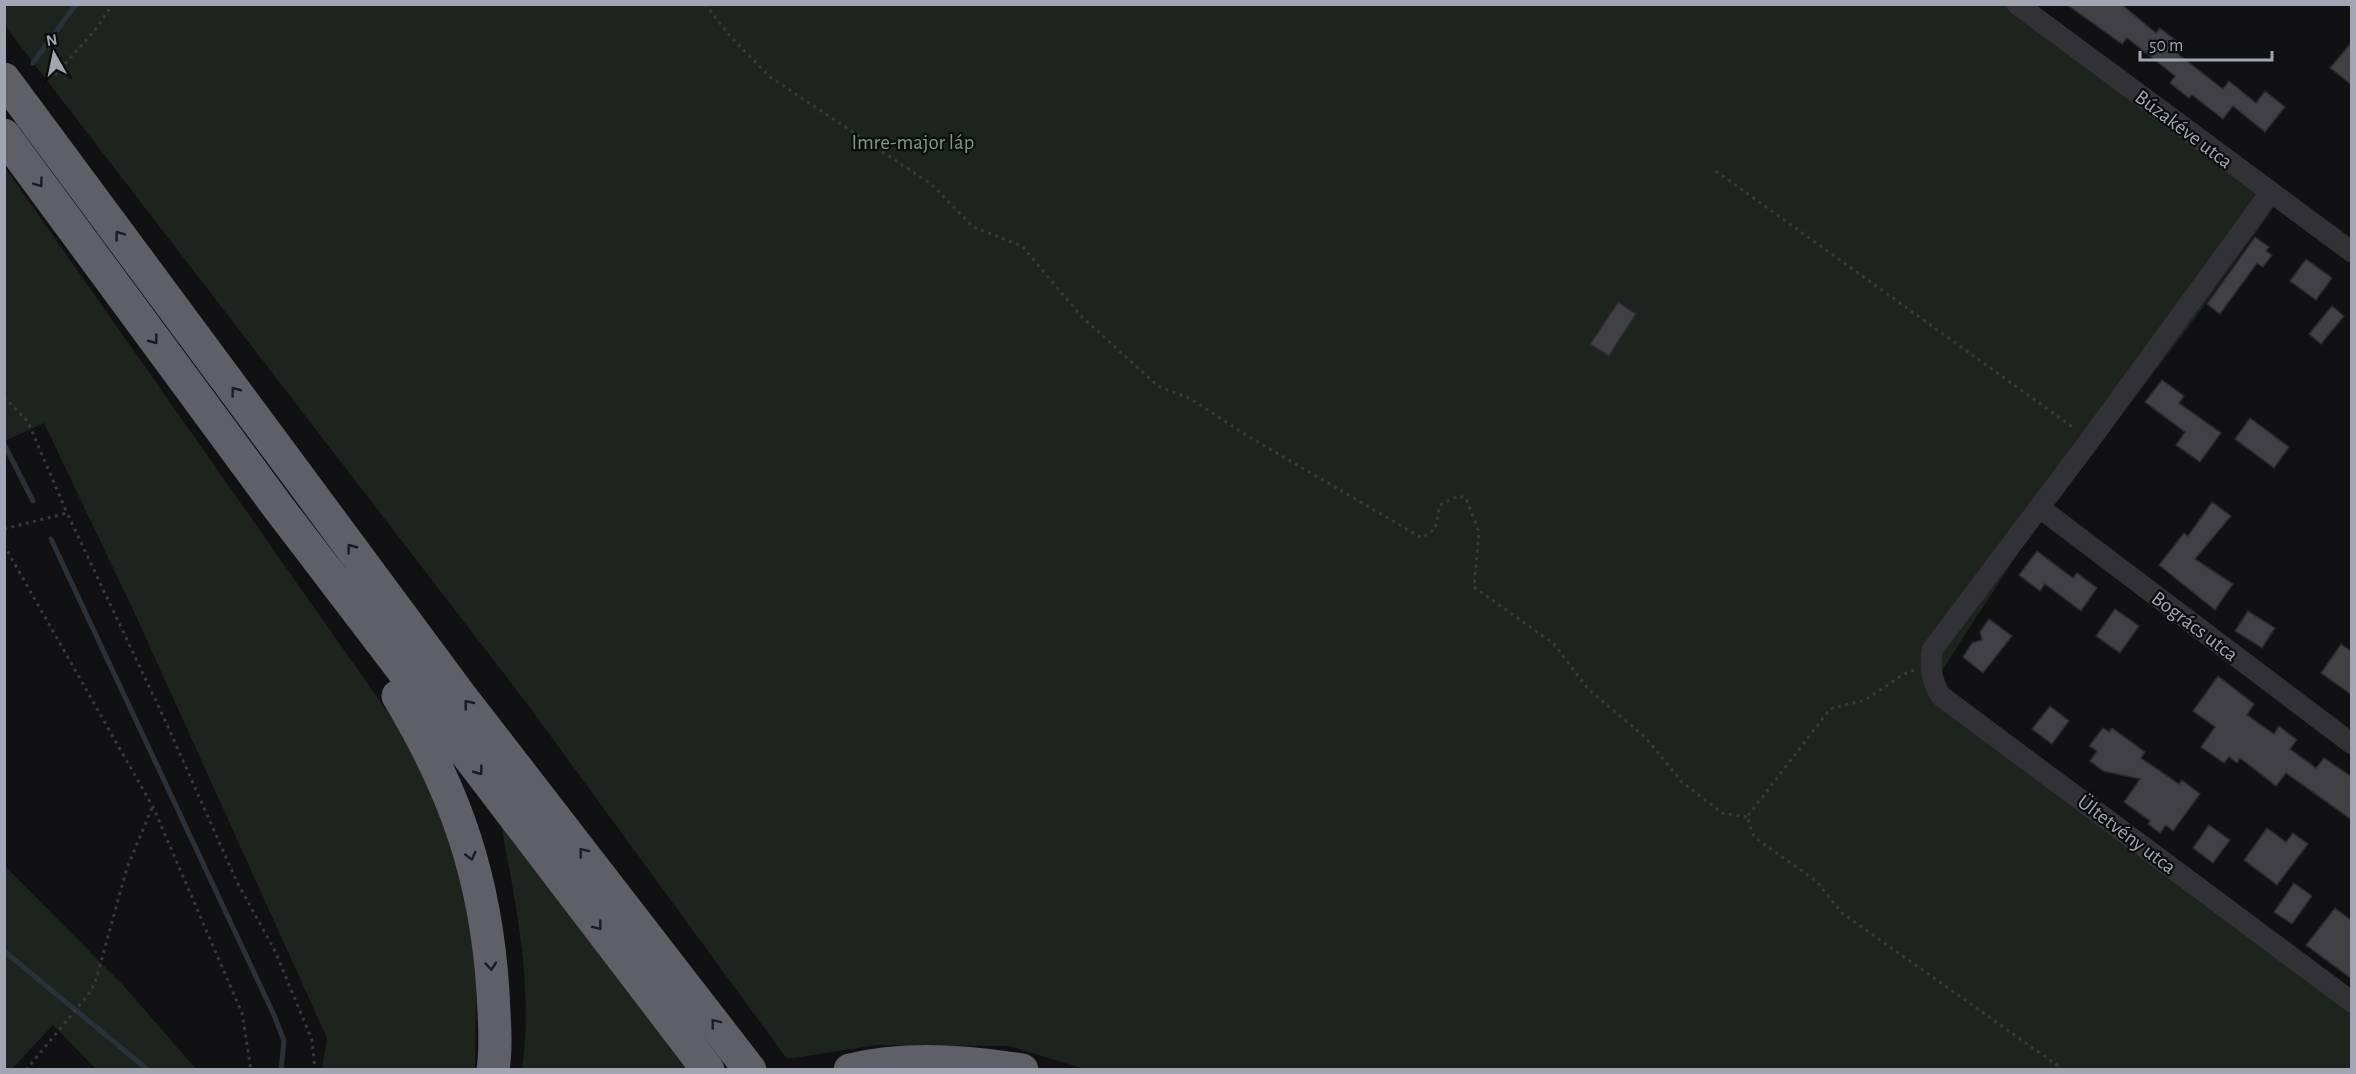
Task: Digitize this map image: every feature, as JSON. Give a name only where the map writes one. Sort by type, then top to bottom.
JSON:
[{"type":"highway","points":[[4,79],[460,695],[750,1070]]},
{"type":"highway","points":[[4,135],[278,507],[708,1070]]},
{"type":"highway","points":[[278,507],[324,591],[398,695],[445,781],[461,822],[484,908],[496,1051],[493,1070]]},
{"type":"highway","points":[[850,1070],[904,1063],[959,1062],[1022,1070]]},
{"type":"street","name":"Búzakéve utca","points":[[2017,4],[2352,252]]},
{"type":"street","points":[[1931,657],[2270,193]]},
{"type":"street","name":"Bogrács utca","points":[[2040,508],[2352,744]]},
{"type":"street","name":"Ültetvény utca","points":[[1931,657],[1931,677],[1941,696],[2352,1002]]},
{"type":"path","points":[[55,75],[95,30],[113,4]]},
{"type":"path","points":[[705,4],[730,36],[770,77],[931,184],[973,226],[1022,246],[1083,317],[1158,386],[1191,399],[1246,435],[1422,538],[1436,529],[1440,505],[1458,496],[1466,498],[1479,532],[1474,587],[1554,644],[1588,689],[1645,737],[1682,782],[1722,813],[1747,817]]},
{"type":"path","points":[[1716,171],[2090,440]]},
{"type":"path","points":[[4,397],[28,422],[237,882],[275,951],[312,1040],[315,1070]]},
{"type":"path","points":[[4,529],[68,513]]},
{"type":"path","points":[[4,545],[153,807],[242,1013],[251,1070]]},
{"type":"path","points":[[1747,817],[1830,710],[1865,700],[1931,657]]},
{"type":"path","points":[[26,1070],[88,994],[112,928],[127,868],[153,807]]},
{"type":"path","points":[[1747,817],[1754,837],[1816,881],[1842,913],[2064,1070]]},
{"type":"green space","name":"Imre-major láp","points":[[4,5],[2035,5],[2284,193],[2196,317],[2022,547],[1939,675],[1947,688],[2351,989],[2351,1069],[1088,1070],[1009,1046],[877,1045],[787,1059],[525,701],[5,26]]},
{"type":"green space","points":[[4,166],[403,734],[450,832],[477,954],[475,1069],[322,1069],[327,1038],[135,614],[44,423],[5,441]]},
{"type":"green space","points":[[500,819],[691,1069],[522,1069],[526,1006],[524,975],[517,912]]},
{"type":"green space","points":[[5,866],[123,985],[196,1069],[96,1069],[53,1025],[12,1069],[5,1069]]},
{"type":"building","points":[[2066,4],[2121,4],[2156,33],[2160,28],[2184,47],[2178,54],[2223,89],[2229,81],[2256,103],[2265,91],[2285,107],[2265,132],[2233,106],[2223,119],[2192,95],[2189,98],[2170,83],[2175,76],[2127,38],[2122,44]]},
{"type":"building","points":[[2352,42],[2352,85],[2330,68]]},
{"type":"building","points":[[2255,237],[2269,247],[2266,251],[2272,255],[2263,267],[2257,263],[2220,314],[2207,304]]},
{"type":"building","points":[[2306,259],[2332,278],[2316,300],[2290,281]]},
{"type":"building","points":[[1618,302],[1636,314],[1609,356],[1590,344]]},
{"type":"building","points":[[2332,306],[2344,316],[2321,344],[2309,334]]},
{"type":"building","points":[[2162,380],[2184,396],[2179,403],[2221,433],[2200,462],[2176,445],[2185,432],[2145,402]]},
{"type":"building","points":[[2250,418],[2289,447],[2274,468],[2235,439]]},
{"type":"building","points":[[2212,502],[2231,516],[2195,559],[2233,584],[2215,610],[2159,565],[2184,533],[2188,536]]},
{"type":"building","points":[[2037,551],[2073,578],[2077,573],[2097,588],[2081,611],[2045,584],[2040,591],[2019,575]]},
{"type":"building","points":[[2115,609],[2139,626],[2120,653],[2096,636]]},
{"type":"building","points":[[2248,611],[2275,628],[2262,648],[2235,631]]},
{"type":"building","points":[[1989,619],[2012,636],[1983,673],[1963,657],[1972,643],[1982,640],[1980,632]]},
{"type":"building","points":[[2341,644],[2352,652],[2352,695],[2321,673]]},
{"type":"building","points":[[2218,676],[2254,704],[2247,715],[2274,734],[2279,726],[2297,740],[2290,749],[2316,768],[2324,758],[2352,777],[2352,820],[2286,773],[2276,786],[2240,758],[2237,763],[2229,757],[2224,763],[2201,747],[2215,727],[2193,711]]},
{"type":"building","points":[[2050,706],[2069,721],[2052,744],[2032,729]]},
{"type":"building","points":[[2103,728],[2109,732],[2112,728],[2145,752],[2141,758],[2179,784],[2182,780],[2200,794],[2173,831],[2166,825],[2160,833],[2148,824],[2150,821],[2124,802],[2140,779],[2103,771],[2090,761],[2097,751],[2089,746]]},
{"type":"building","points":[[2209,825],[2230,840],[2213,863],[2193,848]]},
{"type":"building","points":[[2267,828],[2286,842],[2293,833],[2308,844],[2277,885],[2244,860]]},
{"type":"building","points":[[2294,883],[2312,896],[2292,924],[2274,912]]},
{"type":"building","points":[[2335,908],[2352,921],[2352,979],[2306,945]]},
{"type":"waterway","points":[[33,63],[76,4]]},
{"type":"waterway","points":[[4,444],[33,501]]},
{"type":"waterway","points":[[51,539],[274,1015],[284,1041],[281,1070]]},
{"type":"waterway","points":[[4,951],[148,1070]]}]
